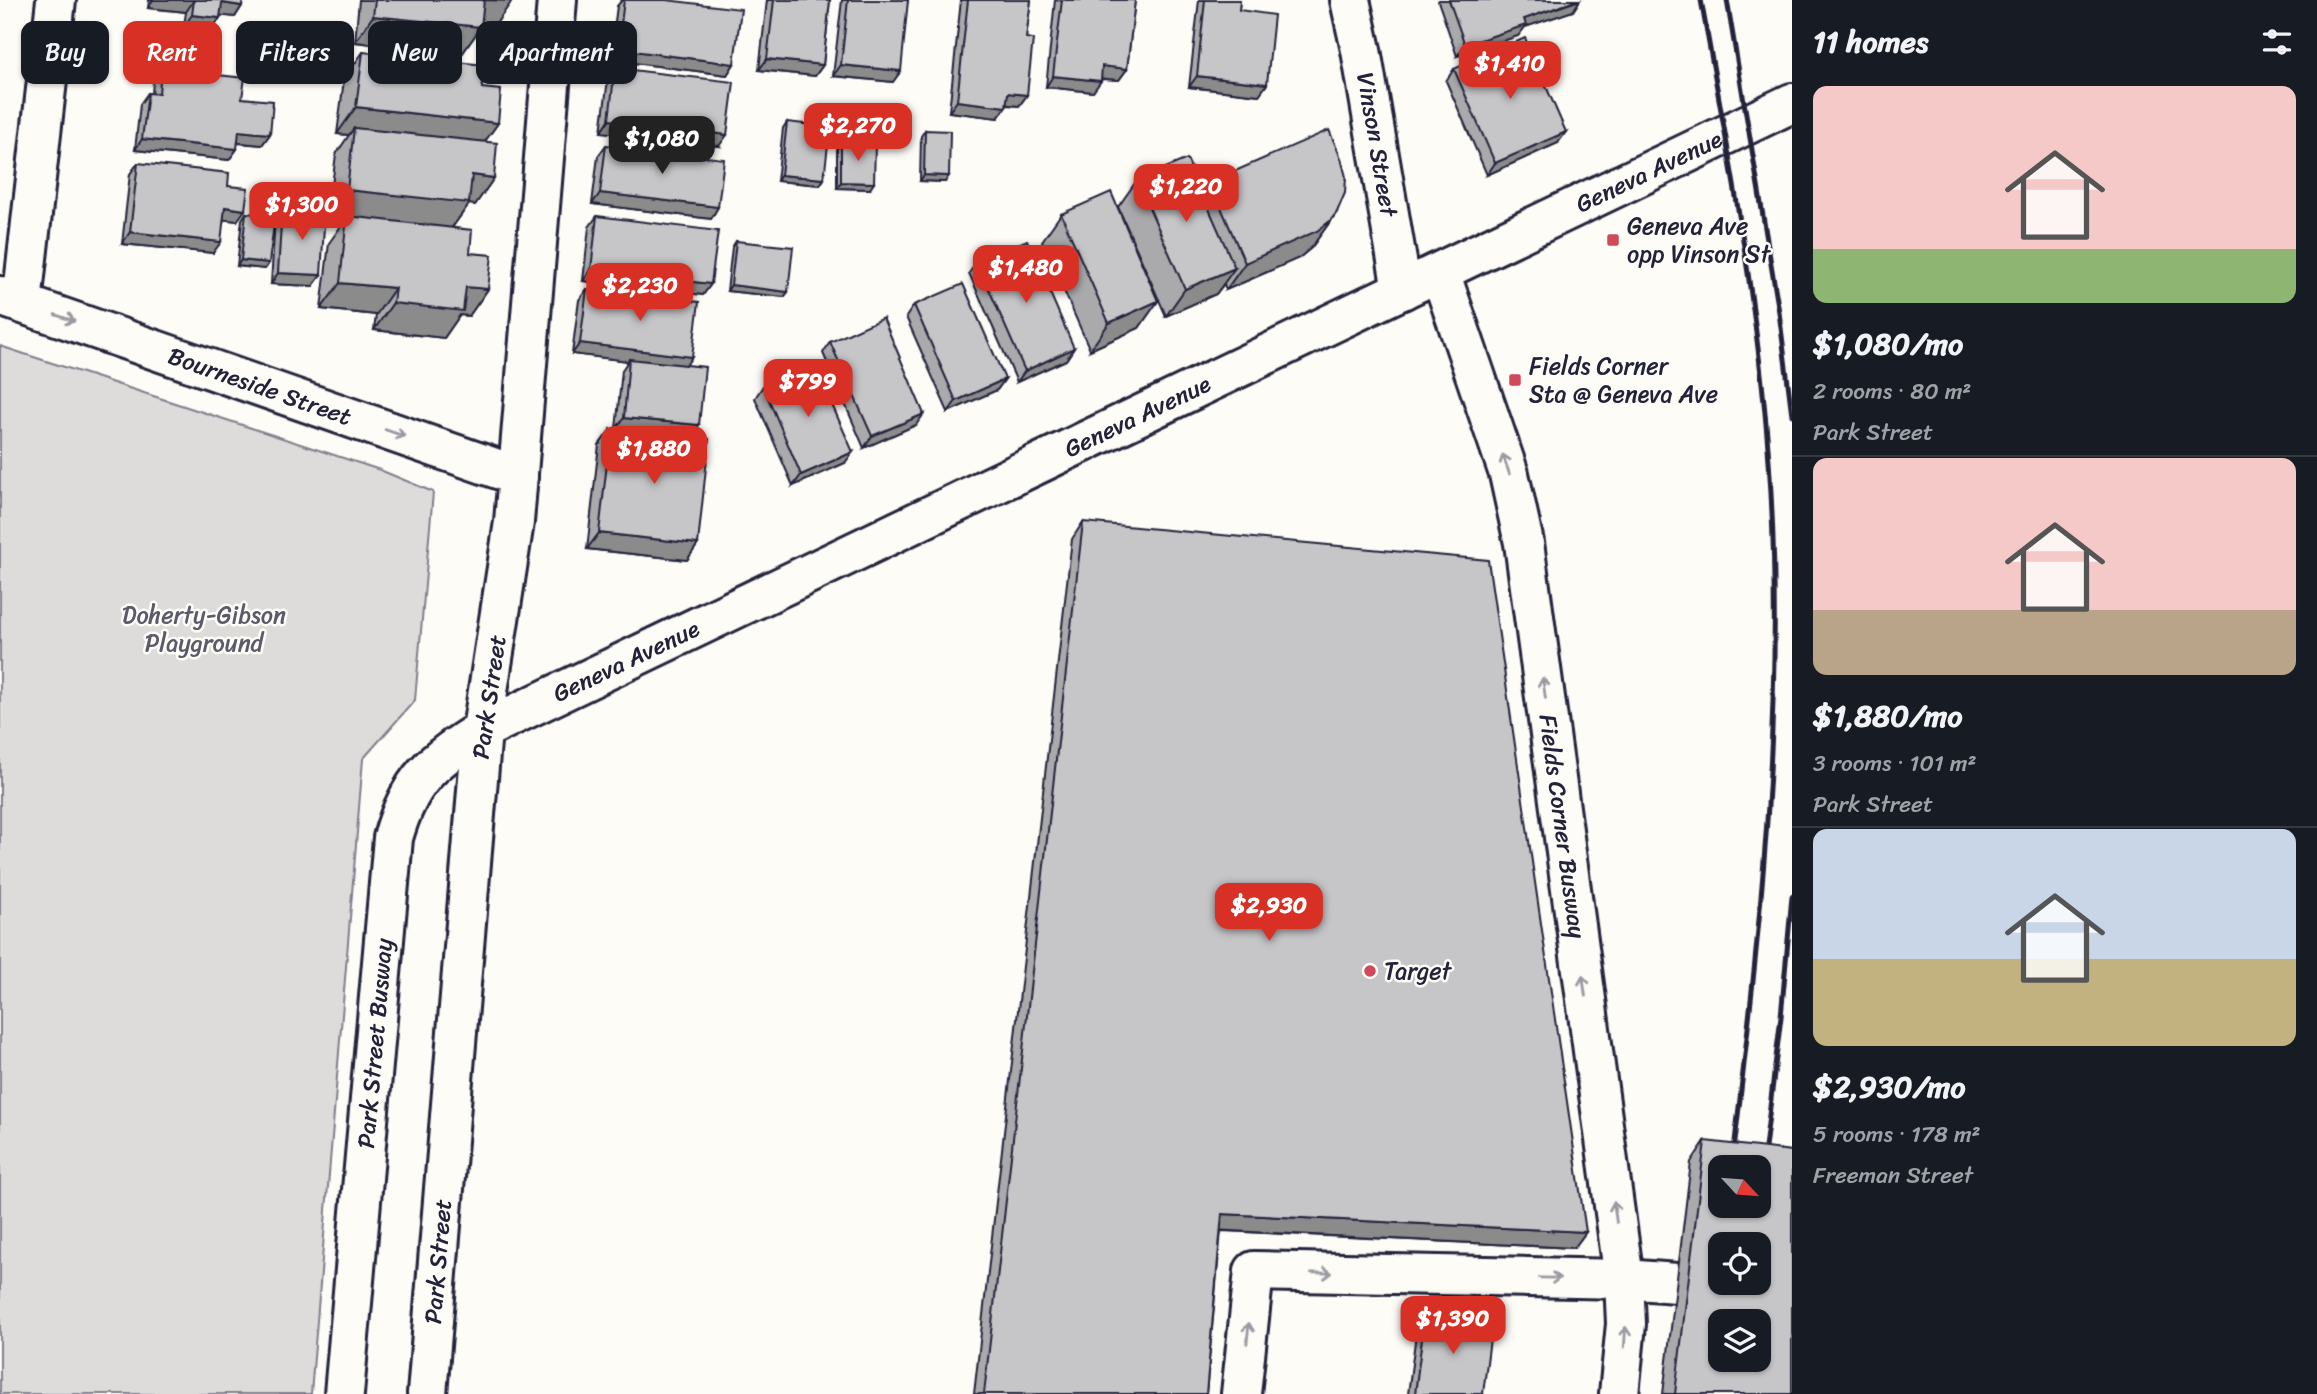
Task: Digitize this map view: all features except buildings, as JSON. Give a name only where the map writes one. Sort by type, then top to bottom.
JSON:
[{"type":"street","points":[[11,299],[56,0]]},
{"type":"street","name":"Park Street","points":[[427,1394],[482,730],[508,569],[519,476],[557,0]]},
{"type":"street","name":"Vinson Street","points":[[1350,0],[1402,290]]},
{"type":"street","name":"Geneva Avenue","points":[[482,730],[1792,103]]},
{"type":"street","name":"Fields Corner Busway","points":[[1440,272],[1509,474],[1520,521],[1624,1279],[1626,1324],[1619,1394]]},
{"type":"street","name":"Bourneside Street","points":[[11,299],[519,476]]},
{"type":"street","name":"Park Street Busway","points":[[344,1394],[393,838],[404,804],[423,773],[457,745],[482,730]]},
{"type":"street","points":[[1241,1394],[1254,1271],[1624,1279],[1677,1283]]},
{"type":"green space","name":"Doherty-Gibson Playground","points":[[0,346],[380,470],[433,492],[415,700],[363,759],[311,1394],[0,1394]]},
{"type":"railway","points":[[1701,0],[1758,345],[1769,461],[1773,550],[1774,639],[1767,815],[1752,991],[1733,1155]]},
{"type":"railway","points":[[1727,0],[1779,312],[1792,415]]},
{"type":"railway","points":[[1764,1155],[1792,896]]},
{"type":"place","name":"Geneva Ave opp Vinson St","points":[[1613,240]]},
{"type":"place","name":"Fields Corner Sta @ Geneva Ave","points":[[1515,380]]},
{"type":"place","name":"Target","points":[[1370,971]]}]
